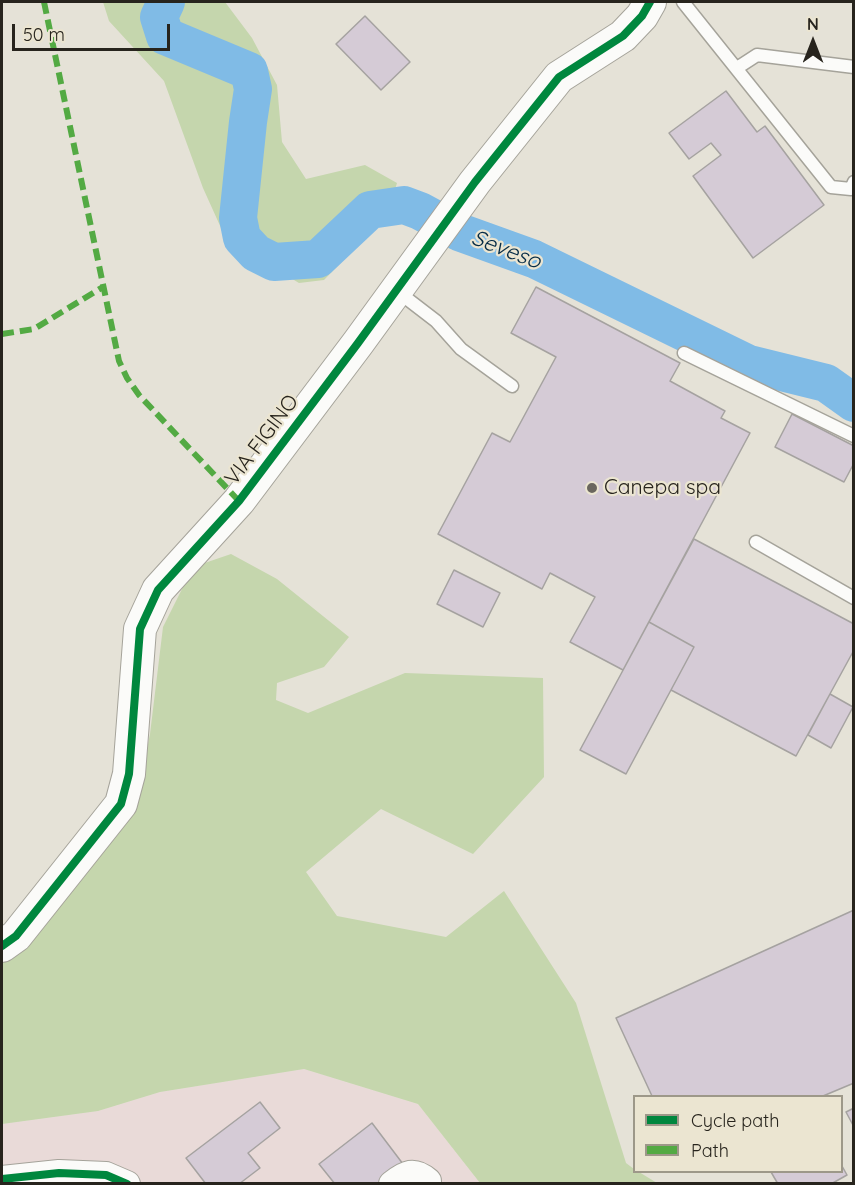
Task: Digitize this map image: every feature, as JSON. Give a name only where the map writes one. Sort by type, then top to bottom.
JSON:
[{"type":"street","name":"VIA FIGINO","points":[[2,946],[16,936],[121,804],[129,774],[140,629],[158,590],[239,501],[475,182],[560,77],[623,36],[642,16],[650,2]]},
{"type":"street","points":[[2,1179],[59,1173],[106,1175],[127,1184]]},
{"type":"street","points":[[392,1184],[411,1173],[419,1174],[428,1181],[428,1184]]},
{"type":"lane","points":[[682,2],[831,187],[851,189],[854,182]]},
{"type":"lane","points":[[737,68],[758,55],[854,67]]},
{"type":"lane","points":[[396,290],[436,321],[461,349],[512,386]]},
{"type":"lane","points":[[684,353],[854,436]]},
{"type":"lane","points":[[756,542],[854,598]]},
{"type":"shaded area","points":[[304,1069],[418,1104],[480,1183],[2,1183],[2,1124],[98,1111],[160,1092]]},
{"type":"green space","points":[[103,2],[225,2],[252,38],[277,85],[282,142],[306,179],[365,165],[397,183],[387,215],[324,280],[299,283],[226,239],[203,188],[164,81],[109,21]]},
{"type":"green space","points":[[231,554],[277,579],[349,637],[324,667],[277,683],[276,700],[308,713],[405,673],[543,678],[544,777],[473,854],[381,809],[306,872],[337,916],[446,937],[504,891],[576,1003],[626,1163],[633,1168],[633,1173],[641,1173],[657,1183],[480,1183],[418,1104],[304,1069],[160,1092],[98,1111],[2,1124],[2,958],[135,809],[150,734],[163,627],[193,567]]},
{"type":"building","points":[[365,16],[410,62],[381,90],[336,44]]},
{"type":"building","points":[[726,91],[757,132],[765,126],[824,205],[753,258],[693,176],[721,155],[711,143],[689,159],[669,133]]},
{"type":"building","name":"Canepa spa","points":[[536,287],[680,363],[670,381],[725,411],[721,418],[750,433],[623,670],[570,642],[595,597],[550,573],[542,589],[438,534],[492,433],[510,442],[556,357],[511,333]]},
{"type":"building","points":[[792,414],[854,446],[854,463],[844,482],[775,447]]},
{"type":"building","points":[[694,539],[854,624],[854,650],[796,756],[671,690],[694,647],[649,622]]},
{"type":"building","points":[[454,570],[500,593],[483,627],[437,604]]},
{"type":"building","points":[[649,622],[694,647],[626,774],[580,750]]},
{"type":"building","points":[[830,694],[853,707],[831,748],[808,735]]},
{"type":"building","points":[[854,910],[854,1083],[825,1095],[652,1095],[616,1018]]},
{"type":"building","points":[[260,1102],[280,1128],[248,1153],[260,1168],[239,1184],[206,1184],[186,1158]]},
{"type":"building","points":[[854,1108],[854,1127],[846,1112]]},
{"type":"building","points":[[372,1123],[403,1164],[379,1184],[335,1184],[319,1164]]},
{"type":"building","points":[[843,1168],[847,1175],[831,1184],[778,1184],[772,1173],[843,1173]]},
{"type":"waterway","name":"Seveso","points":[[166,2],[159,17],[165,36],[249,71],[253,89],[238,218],[242,238],[256,253],[274,262],[318,259],[370,210],[404,205],[459,232],[534,259],[749,364],[826,383],[854,403]]},
{"type":"marked path","points":[[44,2],[119,361],[139,395],[239,501]]},
{"type":"marked path","points":[[2,334],[34,329],[103,287]]},
{"type":"cycle path","points":[[2,946],[16,936],[121,804],[129,774],[140,629],[158,590],[239,501],[475,182],[559,77],[623,36],[642,16],[650,2]]},
{"type":"cycle path","points":[[2,1179],[59,1173],[106,1175],[127,1184]]},
{"type":"place","name":"Canepa spa","points":[[592,488]]}]
